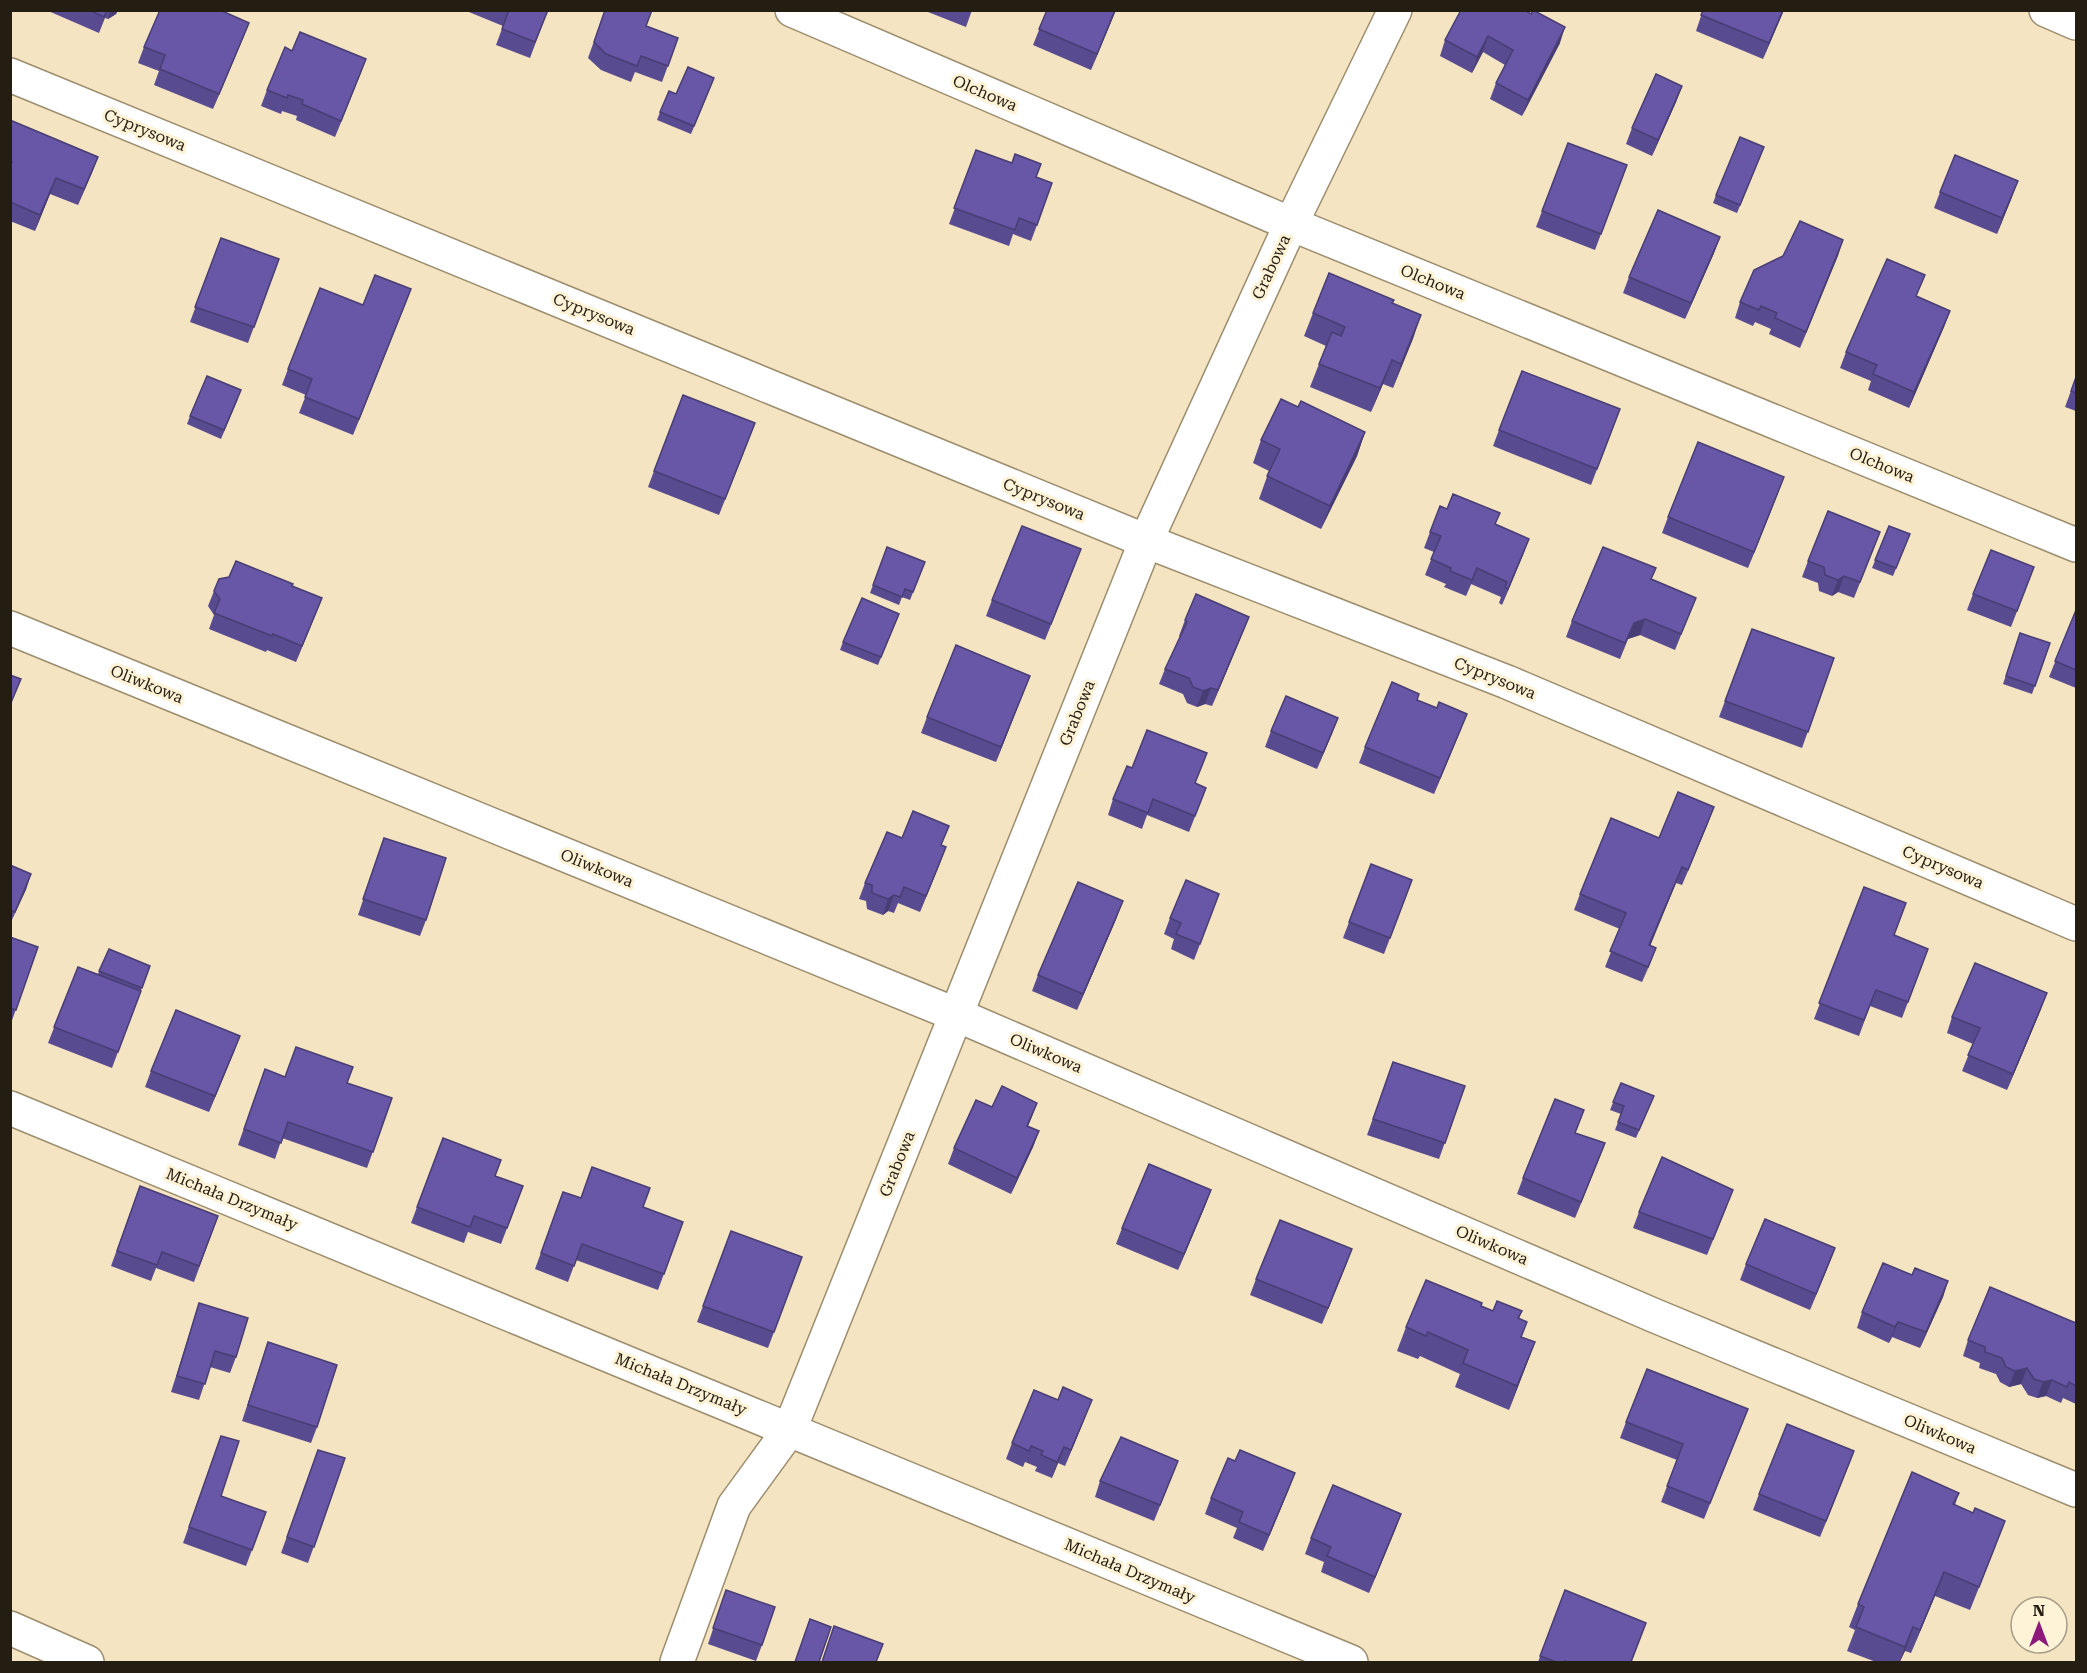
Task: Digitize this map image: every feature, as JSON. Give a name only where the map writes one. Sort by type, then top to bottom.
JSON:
[{"type":"street","name":"Olchowa","points":[[792,10],[1291,224],[2076,545]]},
{"type":"street","name":"Grabowa","points":[[677,1662],[734,1506],[790,1429],[1146,541],[1291,224],[1395,10]]},
{"type":"street","points":[[2046,10],[2076,23]]},
{"type":"street","name":"Cyprysowa","points":[[10,75],[1146,541],[1507,682],[2076,924]]},
{"type":"street","name":"Oliwkowa","points":[[10,628],[957,1015],[1653,1315],[2076,1490]]},
{"type":"street","name":"Michała Drzymały","points":[[10,1108],[1351,1662]]},
{"type":"street","points":[[10,1628],[87,1662]]},
{"type":"building","points":[[89,10],[107,10],[104,17]]},
{"type":"building","points":[[160,10],[220,10],[249,23],[219,94],[160,69],[165,55],[144,47]]},
{"type":"building","points":[[509,10],[548,10],[535,42],[502,29]]},
{"type":"building","points":[[605,10],[652,10],[646,26],[678,38],[668,66],[641,56],[637,66],[606,54],[594,42]]},
{"type":"building","points":[[1047,10],[1115,10],[1097,54],[1039,29]]},
{"type":"building","points":[[1461,10],[1524,10],[1531,14],[1533,10],[1565,27],[1528,100],[1496,83],[1513,50],[1488,36],[1477,57],[1445,40]]},
{"type":"building","points":[[1703,10],[1783,10],[1769,43],[1701,15]]},
{"type":"building","points":[[300,32],[366,59],[341,121],[302,104],[303,100],[288,95],[287,98],[267,90],[285,47],[292,51]]},
{"type":"building","points":[[688,67],[714,78],[694,126],[660,112],[669,91],[676,94]]},
{"type":"building","points":[[1656,74],[1682,86],[1658,140],[1632,128]]},
{"type":"building","points":[[10,120],[98,157],[84,189],[56,178],[40,215],[10,202],[12,162],[10,161]]},
{"type":"building","points":[[1740,137],[1764,147],[1740,205],[1716,195]]},
{"type":"building","points":[[1568,143],[1627,165],[1601,234],[1542,211]]},
{"type":"building","points":[[976,150],[1012,163],[1015,154],[1041,164],[1036,177],[1052,183],[1037,225],[1019,218],[1015,230],[954,208]]},
{"type":"building","points":[[1955,155],[2018,181],[2002,218],[1940,192]]},
{"type":"building","points":[[1658,210],[1720,237],[1691,303],[1629,277]]},
{"type":"building","points":[[1800,221],[1843,240],[1806,332],[1775,318],[1777,313],[1761,306],[1759,310],[1740,302],[1754,270],[1783,256]]},
{"type":"building","points":[[221,238],[279,259],[254,327],[195,307]]},
{"type":"building","points":[[1887,259],[1925,275],[1916,296],[1950,311],[1914,392],[1873,374],[1877,365],[1846,352]]},
{"type":"building","points":[[1329,273],[1394,300],[1392,303],[1421,315],[1401,364],[1392,360],[1380,388],[1319,364],[1332,332],[1341,336],[1345,327],[1313,313]]},
{"type":"building","points":[[375,275],[411,289],[359,419],[305,397],[312,379],[288,369],[320,288],[363,305]]},
{"type":"building","points":[[1522,371],[1620,409],[1597,469],[1499,430]]},
{"type":"building","points":[[207,376],[241,390],[224,430],[190,416]]},
{"type":"building","points":[[2076,377],[2076,393],[2071,391]]},
{"type":"building","points":[[683,395],[755,423],[725,499],[654,471]]},
{"type":"building","points":[[1281,399],[1298,407],[1301,401],[1365,432],[1330,506],[1267,476],[1280,449],[1261,440]]},
{"type":"building","points":[[1698,442],[1784,477],[1754,552],[1668,517]]},
{"type":"building","points":[[1453,494],[1500,513],[1495,524],[1529,539],[1508,589],[1505,587],[1507,582],[1477,568],[1472,580],[1450,571],[1451,568],[1431,559],[1441,536],[1430,532],[1440,506],[1447,509]]},
{"type":"building","points":[[1828,511],[1880,532],[1860,582],[1844,576],[1838,580],[1825,575],[1824,567],[1808,561]]},
{"type":"building","points":[[1022,526],[1081,549],[1051,624],[992,600]]},
{"type":"building","points":[[1889,526],[1910,534],[1896,568],[1875,560]]},
{"type":"building","points":[[887,547],[925,562],[913,592],[905,589],[902,597],[873,585]]},
{"type":"building","points":[[1603,547],[1656,568],[1651,579],[1696,598],[1681,634],[1645,619],[1634,623],[1625,643],[1572,621]]},
{"type":"building","points":[[1991,550],[2034,567],[2017,611],[1973,594]]},
{"type":"building","points":[[236,561],[322,598],[302,646],[214,613],[220,599],[214,591],[219,579],[229,577]]},
{"type":"building","points":[[1196,594],[1249,617],[1218,690],[1211,688],[1203,691],[1193,687],[1189,678],[1165,669],[1187,622],[1185,620]]},
{"type":"building","points":[[862,598],[899,614],[881,657],[843,642]]},
{"type":"building","points":[[2076,610],[2076,670],[2055,661]]},
{"type":"building","points":[[1752,629],[1834,658],[1808,732],[1725,701]]},
{"type":"building","points":[[2020,633],[2050,643],[2035,686],[2006,676]]},
{"type":"building","points":[[956,645],[1030,676],[1001,747],[927,717]]},
{"type":"building","points":[[10,675],[21,679],[10,705]]},
{"type":"building","points":[[1392,682],[1419,694],[1417,700],[1437,708],[1439,702],[1467,714],[1440,778],[1365,747]]},
{"type":"building","points":[[1286,696],[1338,718],[1323,753],[1271,731]]},
{"type":"building","points":[[1147,730],[1207,753],[1195,783],[1206,788],[1195,816],[1153,799],[1148,813],[1113,799],[1127,766],[1132,768]]},
{"type":"building","points":[[1678,792],[1714,807],[1688,870],[1682,867],[1649,945],[1656,948],[1648,967],[1610,951],[1626,913],[1580,894],[1611,818],[1659,838]]},
{"type":"building","points":[[913,811],[949,826],[941,845],[946,847],[926,896],[904,887],[900,897],[894,895],[888,899],[872,893],[872,885],[865,883],[887,832],[902,838]]},
{"type":"building","points":[[384,838],[446,858],[426,920],[363,899]]},
{"type":"building","points":[[1371,864],[1412,880],[1390,938],[1349,922]]},
{"type":"building","points":[[10,865],[31,874],[15,912],[10,910]]},
{"type":"building","points":[[1186,880],[1219,894],[1200,944],[1176,934],[1181,923],[1170,918]]},
{"type":"building","points":[[1078,882],[1123,901],[1083,994],[1038,975]]},
{"type":"building","points":[[1864,887],[1906,903],[1894,935],[1928,949],[1908,1002],[1876,990],[1864,1020],[1819,1003]]},
{"type":"building","points":[[10,937],[38,947],[16,1010],[10,1008]]},
{"type":"building","points":[[109,949],[150,966],[142,988],[99,971]]},
{"type":"building","points":[[1975,963],[2047,993],[2013,1074],[1968,1055],[1980,1028],[1952,1017]]},
{"type":"building","points":[[78,967],[141,991],[118,1052],[54,1027]]},
{"type":"building","points":[[176,1010],[240,1036],[215,1096],[151,1071]]},
{"type":"building","points":[[296,1047],[353,1067],[347,1083],[392,1098],[373,1152],[288,1122],[281,1143],[244,1129],[265,1069],[285,1077]]},
{"type":"building","points":[[1393,1062],[1465,1086],[1445,1143],[1373,1119]]},
{"type":"building","points":[[1621,1083],[1654,1096],[1639,1130],[1618,1122],[1624,1106],[1613,1102]]},
{"type":"building","points":[[1002,1086],[1037,1103],[1027,1126],[1039,1131],[1017,1178],[954,1148],[976,1100],[992,1107]]},
{"type":"building","points":[[1555,1099],[1584,1110],[1575,1133],[1605,1143],[1581,1202],[1523,1178]]},
{"type":"building","points":[[443,1138],[501,1160],[495,1176],[523,1186],[507,1228],[474,1216],[470,1227],[417,1207]]},
{"type":"building","points":[[1662,1157],[1733,1190],[1713,1239],[1639,1212]]},
{"type":"building","points":[[1149,1164],[1211,1190],[1184,1254],[1122,1228]]},
{"type":"building","points":[[592,1167],[650,1188],[643,1207],[683,1222],[664,1274],[582,1244],[574,1266],[541,1253],[563,1192],[581,1198]]},
{"type":"building","points":[[140,1186],[218,1216],[199,1266],[162,1252],[157,1265],[117,1251]]},
{"type":"building","points":[[1765,1219],[1835,1248],[1816,1294],[1746,1264]]},
{"type":"building","points":[[1280,1220],[1352,1249],[1328,1308],[1256,1279]]},
{"type":"building","points":[[731,1231],[802,1257],[774,1332],[703,1306]]},
{"type":"building","points":[[1883,1263],[1912,1275],[1915,1268],[1948,1281],[1926,1332],[1898,1322],[1895,1327],[1862,1312]]},
{"type":"building","points":[[1426,1280],[1482,1303],[1481,1306],[1493,1311],[1497,1301],[1522,1311],[1518,1318],[1527,1322],[1521,1337],[1535,1342],[1517,1386],[1463,1363],[1468,1350],[1428,1332],[1426,1336],[1406,1327]]},
{"type":"building","points":[[1990,1287],[2076,1323],[2076,1386],[2069,1382],[2067,1387],[2052,1380],[2043,1382],[2034,1379],[2027,1368],[2015,1371],[2006,1367],[2002,1358],[1985,1352],[1985,1347],[1968,1340]]},
{"type":"building","points":[[199,1303],[248,1318],[236,1357],[215,1351],[205,1384],[177,1376]]},
{"type":"building","points":[[268,1342],[337,1365],[317,1427],[248,1405]]},
{"type":"building","points":[[1647,1369],[1748,1409],[1710,1503],[1667,1486],[1683,1444],[1626,1422]]},
{"type":"building","points":[[1063,1387],[1092,1400],[1071,1450],[1064,1447],[1057,1462],[1041,1455],[1043,1451],[1031,1446],[1029,1451],[1012,1443],[1034,1390],[1058,1400]]},
{"type":"building","points":[[1787,1424],[1854,1451],[1826,1521],[1759,1494]]},
{"type":"building","points":[[221,1436],[239,1441],[221,1496],[266,1512],[252,1550],[189,1527]]},
{"type":"building","points":[[1121,1437],[1178,1461],[1160,1505],[1100,1481]]},
{"type":"building","points":[[318,1450],[345,1458],[314,1547],[287,1537]]},
{"type":"building","points":[[1240,1450],[1295,1473],[1269,1535],[1239,1522],[1243,1512],[1211,1498],[1228,1458],[1235,1461]]},
{"type":"building","points":[[1912,1472],[1959,1493],[1953,1504],[1973,1513],[1975,1508],[2005,1521],[1979,1587],[1944,1572],[1920,1630],[1913,1627],[1905,1647],[1856,1627],[1864,1607],[1858,1604]]},
{"type":"building","points":[[1333,1485],[1401,1514],[1375,1577],[1327,1556],[1331,1547],[1311,1538]]},
{"type":"building","points":[[726,1590],[775,1607],[762,1645],[713,1628]]},
{"type":"building","points":[[1565,1590],[1646,1623],[1631,1662],[1556,1662],[1540,1656]]},
{"type":"building","points":[[810,1619],[831,1627],[819,1662],[795,1662]]},
{"type":"building","points":[[834,1626],[883,1644],[876,1662],[822,1662]]}]
